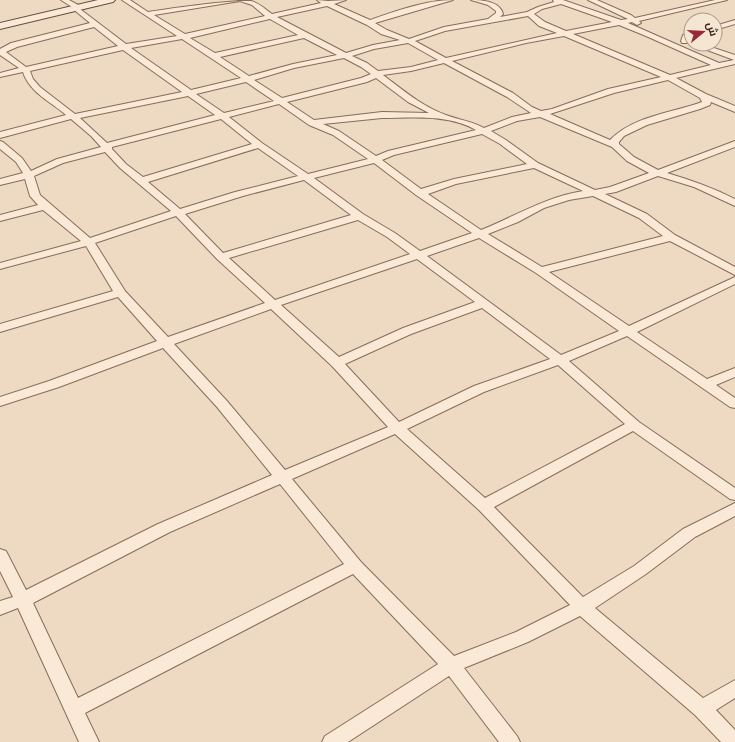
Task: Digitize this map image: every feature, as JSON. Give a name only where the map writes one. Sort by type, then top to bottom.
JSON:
[{"type":"street","points":[[64,0],[77,8],[124,47],[222,116],[259,145],[284,161],[359,216],[391,235],[419,255],[482,304],[560,360],[634,425],[735,495]]},
{"type":"street","points":[[0,26],[110,0]]},
{"type":"street","points":[[125,0],[183,38],[214,56],[312,123],[336,133],[356,145],[420,193],[480,234],[540,271],[735,404]]},
{"type":"street","points":[[147,14],[237,0]]},
{"type":"street","points":[[243,0],[254,4],[305,36],[347,55],[378,74],[411,100],[442,117]]},
{"type":"street","points":[[0,75],[124,47],[183,38],[324,2],[343,0]]},
{"type":"street","points":[[370,23],[427,5],[450,0]]},
{"type":"street","points":[[474,0],[490,4],[499,10],[500,14],[491,20]]},
{"type":"street","points":[[573,6],[594,0],[629,16],[639,24],[655,32],[683,40]]},
{"type":"street","points":[[0,182],[29,175],[60,162],[107,147],[364,80],[378,74],[411,69],[526,42],[724,0]]},
{"type":"street","points":[[0,134],[51,121],[189,93],[248,79],[293,66],[347,55],[373,47],[409,41],[444,29],[529,14],[558,1],[650,34],[720,66],[735,68]]},
{"type":"street","points":[[324,2],[370,23],[384,32],[409,41],[510,95],[529,109],[615,145],[624,156],[656,173],[709,190],[735,203]]},
{"type":"street","points":[[529,14],[542,24],[670,78],[703,96],[735,109]]},
{"type":"street","points":[[723,26],[735,22]]},
{"type":"street","points":[[96,24],[14,45],[1,51],[26,70],[29,80],[38,89],[94,134],[107,147],[114,158],[178,212],[221,257],[273,306],[338,363],[397,428],[484,506],[582,607],[702,709],[734,742]]},
{"type":"street","points":[[214,56],[305,36]]},
{"type":"street","points":[[718,52],[735,58]]},
{"type":"street","points":[[0,266],[89,242],[133,226],[239,194],[374,160],[391,153],[483,131],[515,119],[554,111],[611,91],[735,62]]},
{"type":"street","points":[[615,145],[614,141],[619,134],[646,122],[707,103],[703,96]]},
{"type":"street","points":[[312,123],[401,114],[442,117],[473,125],[503,142],[535,165],[643,216],[671,237],[735,272]]},
{"type":"street","points":[[0,144],[19,160],[29,175],[35,196],[89,242],[120,293],[222,404],[355,566],[451,665],[510,742]]},
{"type":"street","points":[[0,402],[54,384],[215,324],[273,306],[345,279],[480,234],[514,220],[540,206],[567,197],[591,192],[612,190],[735,144]]},
{"type":"street","points":[[141,181],[259,145]]},
{"type":"street","points":[[420,193],[454,182],[535,165]]},
{"type":"street","points":[[0,218],[45,206]]},
{"type":"street","points":[[221,257],[359,216]]},
{"type":"street","points":[[540,271],[671,237]]},
{"type":"street","points":[[0,608],[23,600],[164,528],[397,428],[478,389],[560,360],[629,331],[735,280]]},
{"type":"street","points":[[0,328],[120,293]]},
{"type":"street","points":[[338,363],[407,331],[482,304]]},
{"type":"street","points":[[705,384],[735,372]]},
{"type":"street","points":[[484,506],[634,425]]},
{"type":"street","points":[[332,742],[451,665],[522,637],[582,607],[640,570],[689,533],[735,509]]},
{"type":"street","points":[[0,555],[75,709],[89,742]]},
{"type":"street","points":[[75,709],[355,566]]},
{"type":"street","points":[[702,709],[735,688]]}]
